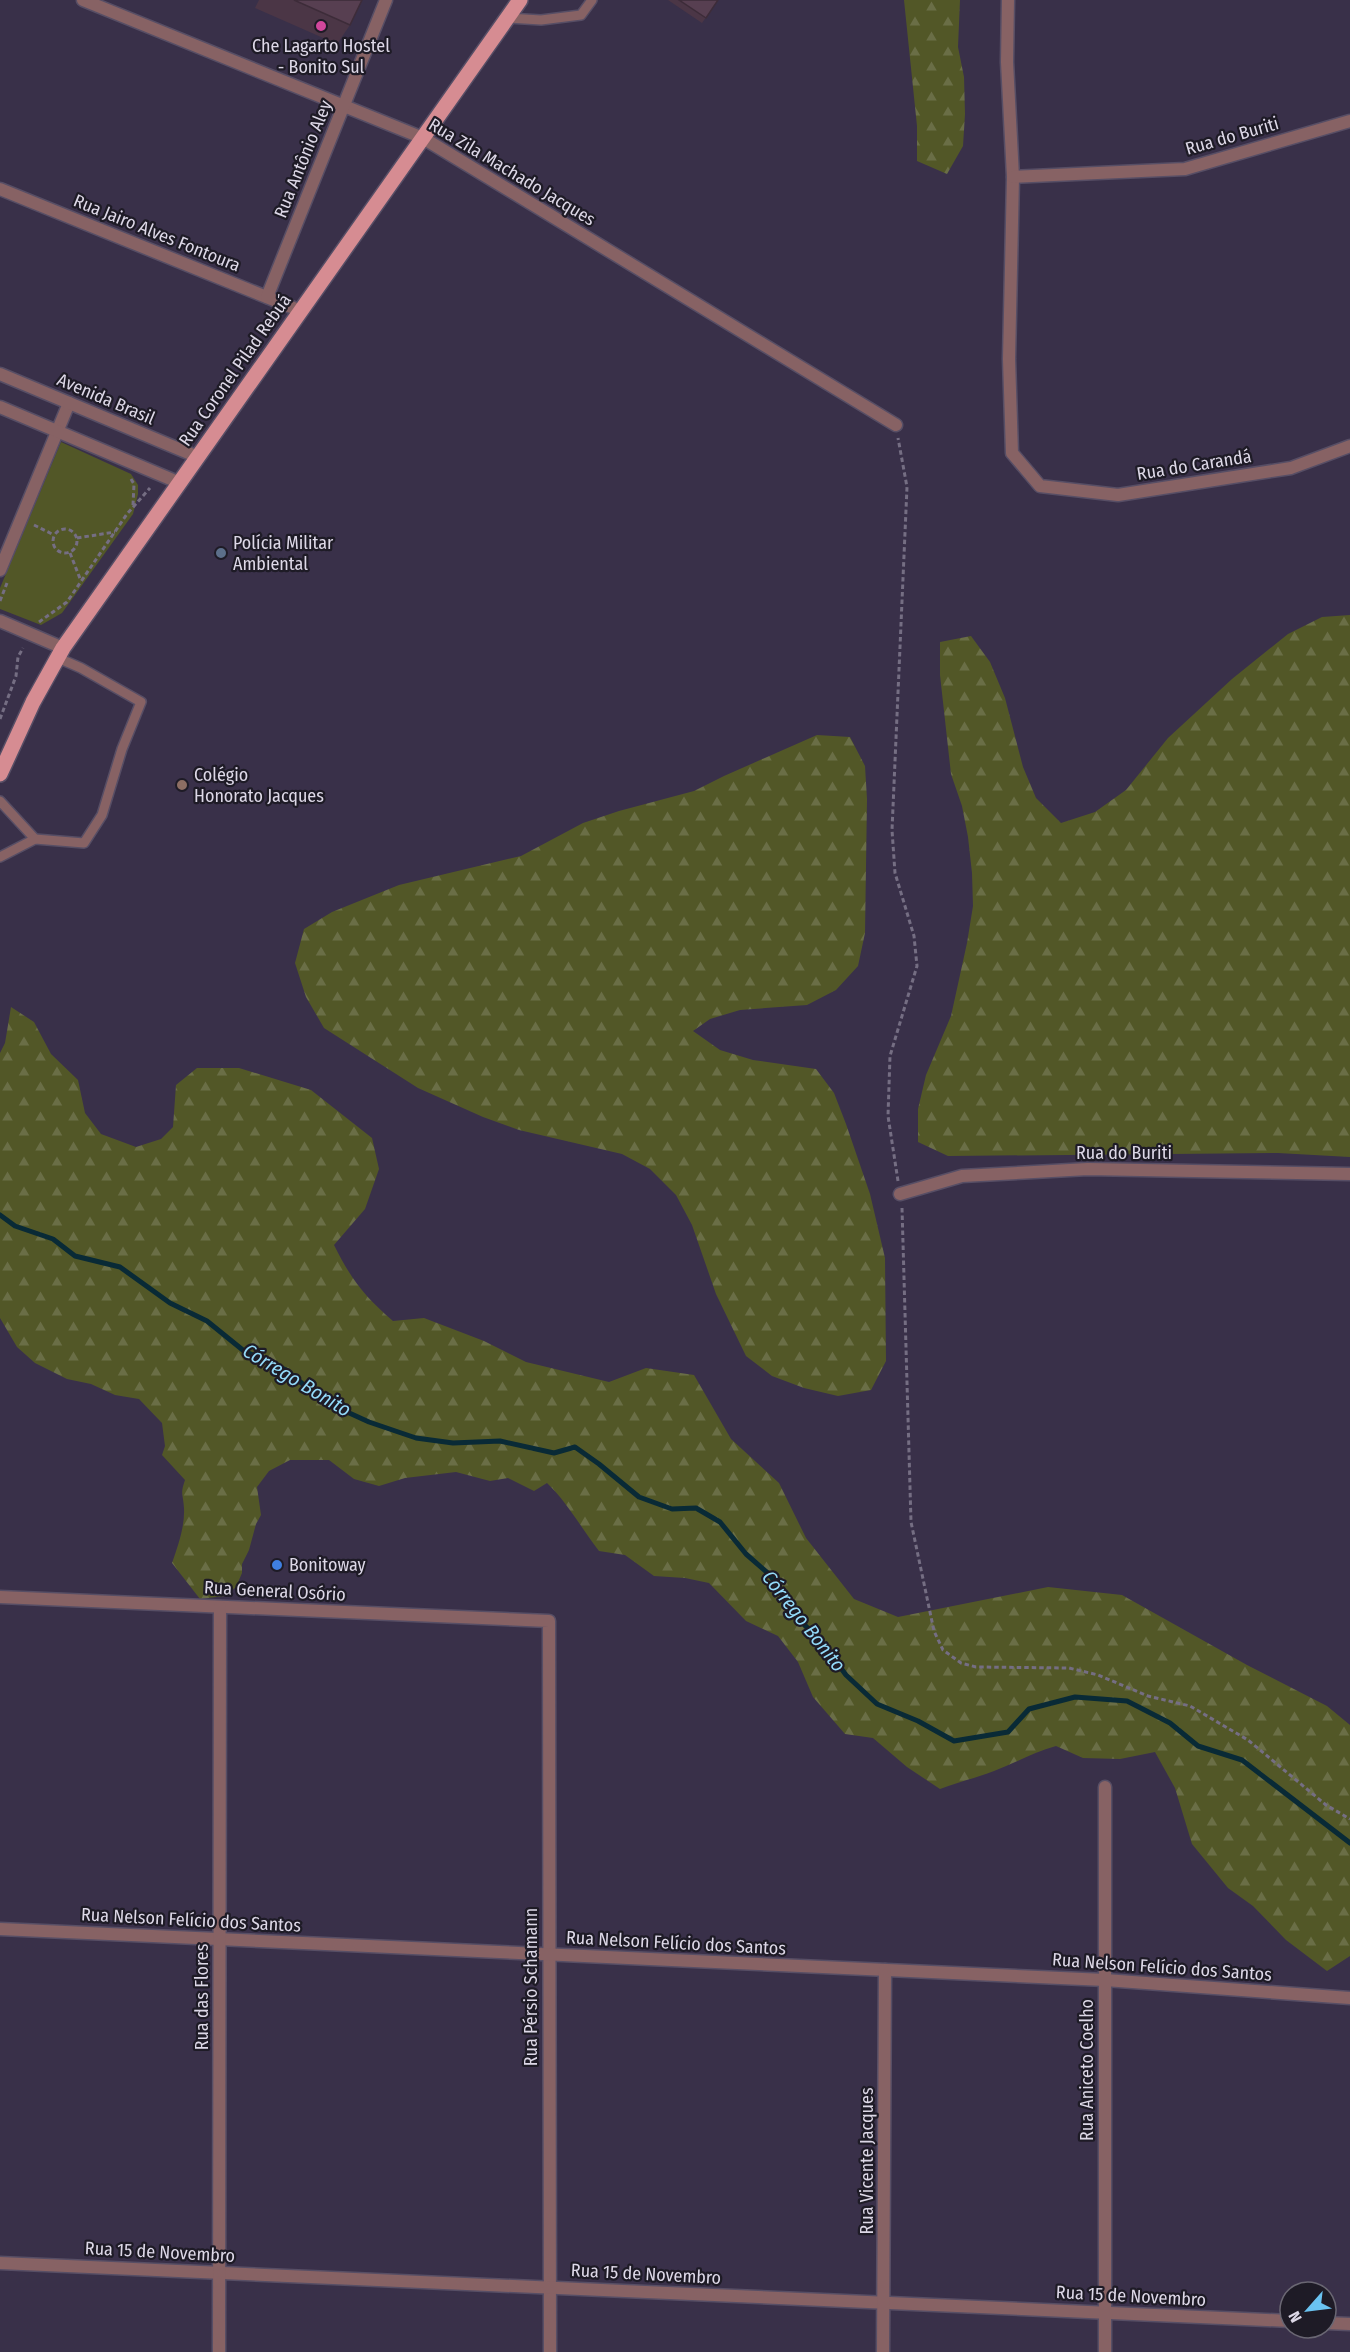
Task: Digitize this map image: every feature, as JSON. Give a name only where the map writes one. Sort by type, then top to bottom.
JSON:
[{"type":"main road","name":"Rua Coronel Pilad Rebuá","points":[[0,774],[33,702],[60,653],[520,0]]},
{"type":"street","name":"Rua Zila Machado Jacques","points":[[84,0],[423,138],[896,425]]},
{"type":"street","name":"Rua Antônio Aley","points":[[267,297],[386,0]]},
{"type":"street","points":[[1008,0],[1007,62],[1013,177]]},
{"type":"street","name":"Rua do Buriti","points":[[1013,177],[1185,170],[1350,121]]},
{"type":"street","name":"Rua do Carandá","points":[[1013,177],[1009,359],[1012,453],[1040,486],[1118,495],[1291,468],[1350,446]]},
{"type":"street","name":"Rua Jairo Alves Fontoura","points":[[0,189],[301,311]]},
{"type":"street","name":"Avenida Brasil","points":[[0,374],[198,457]]},
{"type":"street","points":[[0,570],[69,403]]},
{"type":"street","points":[[0,407],[180,483]]},
{"type":"street","points":[[0,621],[60,653]]},
{"type":"street","name":"Rua do Buriti","points":[[900,1194],[962,1176],[1088,1169],[1350,1174]]},
{"type":"street","name":"Rua General Osório","points":[[0,1597],[549,1621]]},
{"type":"street","name":"Rua das Flores","points":[[219,2352],[220,1606]]},
{"type":"street","name":"Rua Pérsio Schamann","points":[[549,1621],[550,2352]]},
{"type":"street","name":"Rua Aniceto Coelho","points":[[1105,1787],[1105,2352]]},
{"type":"street","name":"Rua Nelson Felício dos Santos","points":[[0,1929],[1105,1980],[1350,1998]]},
{"type":"street","name":"Rua Vicente Jacques","points":[[883,2352],[885,1970]]},
{"type":"street","name":"Rua 15 de Novembro","points":[[0,2263],[1278,2320]]},
{"type":"lane","points":[[507,18],[541,20],[581,15],[592,0]]},
{"type":"lane","points":[[0,857],[35,839],[84,843],[102,815],[122,748],[141,702],[81,668],[60,653]]},
{"type":"lane","points":[[0,801],[35,839]]},
{"type":"path","points":[[896,425],[907,487],[892,830],[895,873],[914,936],[917,966],[890,1056],[888,1116],[902,1210],[911,1522],[934,1630],[944,1650],[961,1663],[976,1667],[1069,1668],[1098,1675],[1148,1696],[1190,1706],[1248,1740],[1326,1805],[1350,1819]]},
{"type":"path","points":[[129,476],[134,484],[133,507]]},
{"type":"path","points":[[31,524],[54,536]]},
{"type":"path","points":[[67,529],[75,534],[76,546],[70,552],[57,551],[52,543],[54,536],[58,531],[67,529]]},
{"type":"path","points":[[77,538],[115,532]]},
{"type":"path","points":[[70,552],[81,581]]},
{"type":"green space","points":[[904,0],[960,0],[958,47],[964,77],[963,146],[947,174],[917,161],[917,126]]},
{"type":"green space","points":[[61,442],[131,474],[138,485],[138,494],[133,514],[62,613],[41,625],[0,609],[0,588]]},
{"type":"green space","points":[[1350,615],[1350,1157],[1278,1153],[948,1156],[918,1142],[918,1109],[926,1075],[951,1016],[973,906],[968,837],[962,806],[951,774],[940,675],[940,642],[971,636],[990,662],[1005,698],[1023,767],[1036,798],[1061,823],[1095,812],[1126,790],[1168,738],[1232,679],[1288,634],[1322,617]]},
{"type":"green space","points":[[817,735],[850,737],[865,766],[867,799],[865,933],[858,966],[836,990],[807,1005],[740,1010],[710,1019],[693,1031],[720,1050],[753,1060],[816,1069],[834,1093],[870,1194],[885,1258],[886,1361],[871,1390],[838,1396],[804,1388],[772,1376],[746,1356],[716,1294],[692,1225],[676,1195],[650,1169],[622,1154],[519,1130],[483,1117],[418,1088],[324,1028],[306,997],[295,963],[304,929],[332,912],[399,885],[521,856],[583,823],[694,791]]},
{"type":"green space","points":[[11,1007],[34,1022],[51,1054],[78,1080],[85,1113],[101,1134],[136,1147],[161,1139],[173,1127],[176,1085],[197,1068],[239,1068],[311,1090],[372,1138],[379,1169],[365,1209],[334,1245],[359,1286],[383,1312],[393,1321],[424,1318],[484,1341],[526,1362],[609,1382],[646,1368],[694,1375],[731,1439],[779,1483],[806,1538],[854,1599],[898,1617],[1048,1587],[1122,1595],[1247,1665],[1327,1706],[1350,1725],[1350,1956],[1327,1971],[1286,1940],[1253,1906],[1228,1888],[1192,1844],[1175,1788],[1155,1752],[1120,1759],[1083,1758],[1056,1746],[994,1771],[940,1789],[907,1767],[873,1738],[845,1734],[813,1697],[798,1662],[778,1636],[746,1621],[709,1583],[685,1578],[654,1576],[625,1555],[599,1551],[568,1507],[547,1483],[534,1491],[508,1478],[490,1481],[456,1472],[405,1478],[379,1486],[354,1479],[329,1460],[290,1460],[269,1471],[257,1487],[261,1515],[242,1564],[242,1573],[236,1587],[225,1596],[200,1599],[172,1563],[183,1522],[182,1491],[185,1480],[162,1455],[165,1446],[162,1423],[139,1399],[115,1395],[91,1384],[67,1379],[35,1363],[17,1347],[0,1318],[0,1053],[5,1043]]},
{"type":"building","points":[[294,0],[362,0],[350,25]]},
{"type":"building","points":[[679,0],[718,0],[706,18]]},
{"type":"waterway","name":"Córrego Bonito","points":[[0,1215],[15,1226],[53,1239],[75,1256],[120,1267],[170,1303],[207,1321],[244,1351],[286,1370],[323,1401],[369,1422],[416,1438],[453,1443],[500,1441],[554,1453],[575,1447],[639,1497],[672,1509],[696,1508],[720,1522],[746,1554],[770,1575],[796,1616],[823,1644],[846,1675],[877,1704],[918,1721],[954,1741],[1008,1732],[1029,1709],[1075,1697],[1127,1701],[1170,1723],[1198,1746],[1242,1760],[1350,1843]]},
{"type":"place","name":"Che Lagarto Hostel - Bonito Sul","points":[[321,26]]},
{"type":"place","name":"Polícia Militar Ambiental","points":[[221,553]]},
{"type":"place","name":"Colégio Honorato Jacques","points":[[182,785]]},
{"type":"place","name":"Bonitoway","points":[[277,1565]]}]
